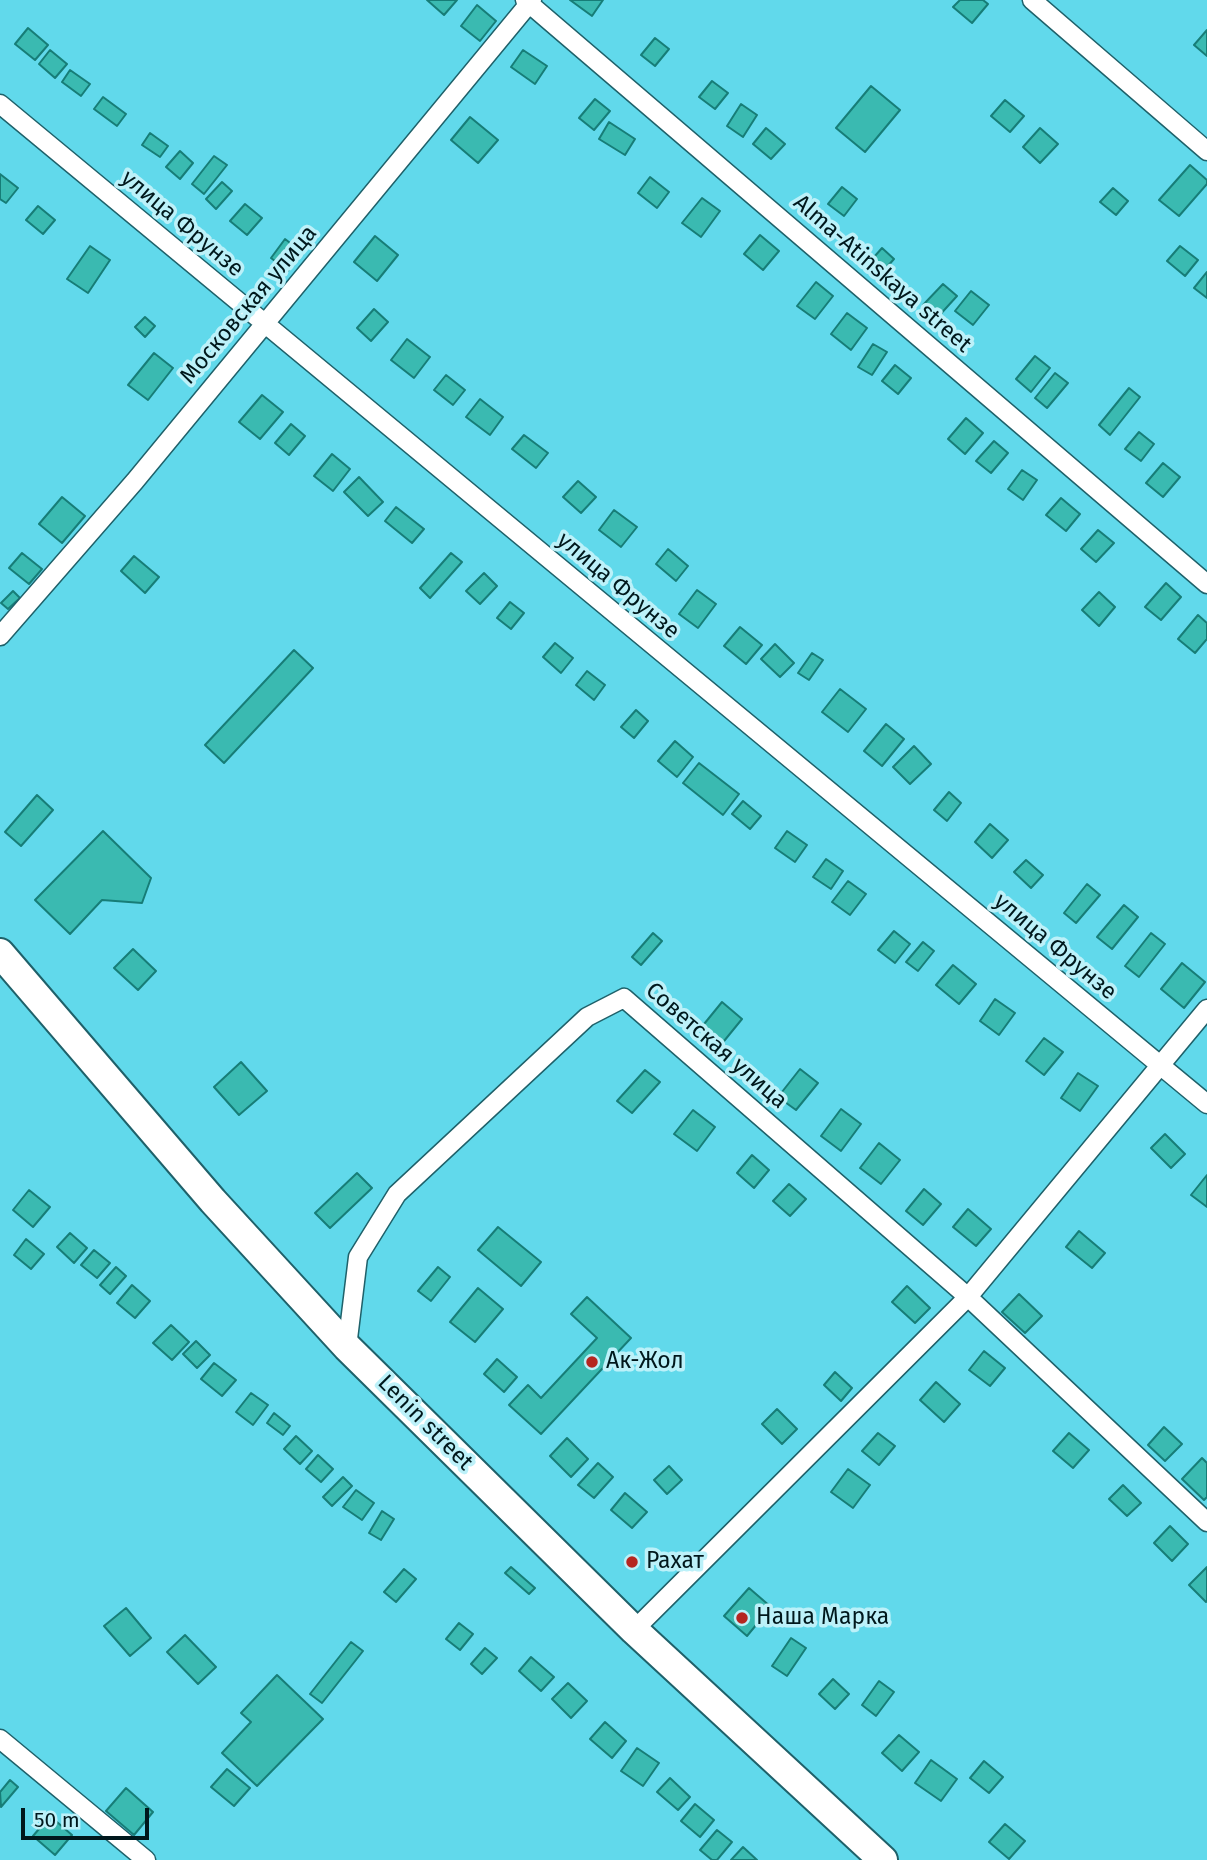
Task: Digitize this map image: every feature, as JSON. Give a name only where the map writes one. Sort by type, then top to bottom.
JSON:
[{"type":"main road","name":"Lenin street","points":[[0,953],[213,1201],[348,1347],[634,1630],[883,1860]]},
{"type":"street","points":[[1032,0],[1207,151]]},
{"type":"street","name":"Московская улица","points":[[0,636],[135,481],[529,1]]},
{"type":"street","name":"Alma-Atinskaya street","points":[[529,1],[1207,584]]},
{"type":"street","name":"улица Фрунзе","points":[[0,104],[1207,1104]]},
{"type":"street","name":"Советская улица","points":[[348,1347],[358,1257],[397,1194],[587,1017],[624,998],[968,1297],[1207,1522]]},
{"type":"street","points":[[634,1630],[968,1297],[1207,1009]]},
{"type":"street","points":[[0,1739],[146,1860]]},
{"type":"building","points":[[427,0],[457,0],[444,15]]},
{"type":"building","points":[[570,0],[603,0],[592,16]]},
{"type":"building","points":[[960,0],[983,0],[988,4],[972,23],[953,7]]},
{"type":"building","points":[[477,5],[496,21],[480,41],[461,26]]},
{"type":"building","points":[[28,28],[48,45],[35,60],[15,44]]},
{"type":"building","points":[[1207,30],[1207,56],[1194,45]]},
{"type":"building","points":[[655,38],[669,49],[655,66],[641,55]]},
{"type":"building","points":[[50,50],[67,64],[55,78],[39,64]]},
{"type":"building","points":[[523,50],[547,66],[535,84],[511,67]]},
{"type":"building","points":[[70,70],[90,84],[81,96],[62,82]]},
{"type":"building","points":[[712,81],[728,93],[715,109],[699,97]]},
{"type":"building","points":[[871,86],[900,110],[865,152],[836,128]]},
{"type":"building","points":[[103,97],[126,114],[117,126],[94,109]]},
{"type":"building","points":[[595,99],[610,111],[594,130],[579,118]]},
{"type":"building","points":[[1005,100],[1024,116],[1010,132],[991,116]]},
{"type":"building","points":[[741,104],[757,115],[743,137],[727,126]]},
{"type":"building","points":[[470,117],[498,140],[478,163],[451,140]]},
{"type":"building","points":[[609,122],[635,139],[625,155],[599,139]]},
{"type":"building","points":[[766,128],[785,144],[771,159],[753,144]]},
{"type":"building","points":[[1040,128],[1058,144],[1040,163],[1023,147]]},
{"type":"building","points":[[150,133],[168,146],[160,157],[142,145]]},
{"type":"building","points":[[180,151],[193,163],[180,179],[166,167]]},
{"type":"building","points":[[214,156],[227,165],[204,194],[192,184]]},
{"type":"building","points":[[1190,165],[1207,180],[1207,184],[1179,216],[1159,200]]},
{"type":"building","points":[[0,174],[18,188],[6,203],[0,199]]},
{"type":"building","points":[[650,177],[669,192],[657,208],[638,193]]},
{"type":"building","points":[[222,182],[232,191],[216,209],[206,199]]},
{"type":"building","points":[[842,187],[857,199],[844,216],[828,204]]},
{"type":"building","points":[[1113,188],[1128,201],[1116,215],[1100,202]]},
{"type":"building","points":[[702,198],[720,211],[701,237],[682,223]]},
{"type":"building","points":[[245,204],[262,218],[247,235],[230,221]]},
{"type":"building","points":[[38,206],[55,220],[43,234],[26,220]]},
{"type":"building","points":[[760,235],[779,251],[763,270],[744,254]]},
{"type":"building","points":[[375,236],[398,255],[377,281],[354,262]]},
{"type":"building","points":[[285,239],[302,252],[288,271],[271,258]]},
{"type":"building","points":[[90,246],[110,260],[88,293],[67,279]]},
{"type":"building","points":[[1180,246],[1198,260],[1185,276],[1167,261]]},
{"type":"building","points":[[882,248],[894,259],[879,276],[867,265]]},
{"type":"building","points":[[1207,272],[1207,298],[1194,288]]},
{"type":"building","points":[[816,282],[833,296],[815,319],[797,306]]},
{"type":"building","points":[[943,284],[957,296],[937,318],[923,305]]},
{"type":"building","points":[[971,291],[989,305],[973,325],[955,311]]},
{"type":"building","points":[[374,309],[388,322],[371,341],[357,328]]},
{"type":"building","points":[[847,313],[867,328],[851,350],[831,334]]},
{"type":"building","points":[[145,317],[155,326],[145,337],[135,327]]},
{"type":"building","points":[[407,339],[430,357],[414,378],[391,360]]},
{"type":"building","points":[[873,344],[887,352],[872,375],[858,367]]},
{"type":"building","points":[[154,353],[173,368],[148,400],[128,385]]},
{"type":"building","points":[[1035,356],[1050,368],[1031,392],[1016,379]]},
{"type":"building","points":[[895,365],[911,378],[898,394],[882,381]]},
{"type":"building","points":[[1055,373],[1068,383],[1047,408],[1035,398]]},
{"type":"building","points":[[446,375],[465,390],[453,405],[434,390]]},
{"type":"building","points":[[1129,388],[1140,397],[1110,435],[1099,425]]},
{"type":"building","points":[[262,395],[283,412],[260,439],[239,422]]},
{"type":"building","points":[[480,399],[503,417],[490,435],[466,417]]},
{"type":"building","points":[[966,418],[983,433],[965,454],[948,439]]},
{"type":"building","points":[[291,424],[305,436],[289,455],[275,443]]},
{"type":"building","points":[[1139,432],[1154,444],[1141,461],[1125,449]]},
{"type":"building","points":[[524,435],[548,453],[536,468],[512,449]]},
{"type":"building","points":[[994,441],[1008,453],[991,473],[976,461]]},
{"type":"building","points":[[332,454],[350,469],[333,491],[314,476]]},
{"type":"building","points":[[1163,463],[1180,477],[1163,497],[1146,483]]},
{"type":"building","points":[[1022,470],[1037,480],[1023,500],[1008,489]]},
{"type":"building","points":[[359,477],[383,502],[368,516],[344,492]]},
{"type":"building","points":[[578,481],[596,497],[581,513],[563,497]]},
{"type":"building","points":[[62,497],[85,516],[62,543],[39,524]]},
{"type":"building","points":[[1061,498],[1080,514],[1066,531],[1046,515]]},
{"type":"building","points":[[396,507],[424,529],[412,543],[385,521]]},
{"type":"building","points":[[614,510],[637,527],[621,547],[599,530]]},
{"type":"building","points":[[1098,530],[1114,543],[1096,562],[1081,549]]},
{"type":"building","points":[[668,549],[688,566],[676,581],[656,564]]},
{"type":"building","points":[[22,553],[42,569],[29,584],[9,568]]},
{"type":"building","points":[[451,553],[462,562],[430,598],[420,588]]},
{"type":"building","points":[[134,556],[159,577],[145,593],[121,571]]},
{"type":"building","points":[[484,573],[497,586],[480,604],[466,591]]},
{"type":"building","points":[[1166,583],[1181,597],[1161,620],[1145,607]]},
{"type":"building","points":[[697,590],[716,604],[698,628],[679,614]]},
{"type":"building","points":[[13,591],[20,598],[8,609],[1,603]]},
{"type":"building","points":[[1099,592],[1115,607],[1099,626],[1082,610]]},
{"type":"building","points":[[510,602],[524,613],[511,629],[497,618]]},
{"type":"building","points":[[1198,615],[1207,623],[1207,639],[1195,653],[1178,639]]},
{"type":"building","points":[[740,627],[762,645],[746,664],[724,646]]},
{"type":"building","points":[[555,643],[573,658],[561,673],[543,657]]},
{"type":"building","points":[[775,644],[794,663],[780,677],[761,659]]},
{"type":"building","points":[[294,650],[313,668],[224,763],[205,745]]},
{"type":"building","points":[[812,653],[823,660],[809,680],[798,673]]},
{"type":"building","points":[[587,671],[605,685],[594,700],[576,685]]},
{"type":"building","points":[[840,689],[866,709],[848,732],[822,712]]},
{"type":"building","points":[[636,710],[648,721],[634,738],[621,727]]},
{"type":"building","points":[[886,724],[904,739],[882,766],[864,751]]},
{"type":"building","points":[[675,741],[693,757],[677,777],[658,761]]},
{"type":"building","points":[[914,746],[931,764],[910,784],[893,767]]},
{"type":"building","points":[[699,763],[739,794],[723,815],[683,783]]},
{"type":"building","points":[[949,792],[961,803],[947,821],[934,810]]},
{"type":"building","points":[[37,795],[53,810],[21,846],[5,832]]},
{"type":"building","points":[[743,801],[761,816],[750,829],[732,814]]},
{"type":"building","points":[[990,824],[1008,840],[992,858],[975,842]]},
{"type":"building","points":[[103,831],[151,878],[142,903],[102,900],[70,934],[35,900]]},
{"type":"building","points":[[787,831],[807,845],[795,862],[775,848]]},
{"type":"building","points":[[826,859],[843,871],[831,889],[813,877]]},
{"type":"building","points":[[1026,860],[1043,875],[1031,888],[1014,872]]},
{"type":"building","points":[[848,881],[866,894],[850,915],[832,902]]},
{"type":"building","points":[[1087,884],[1100,895],[1076,923],[1064,913]]},
{"type":"building","points":[[1124,905],[1138,917],[1112,949],[1097,937]]},
{"type":"building","points":[[894,931],[910,944],[895,963],[878,950]]},
{"type":"building","points":[[653,933],[662,941],[641,965],[632,957]]},
{"type":"building","points":[[1151,933],[1165,944],[1139,977],[1125,966]]},
{"type":"building","points":[[923,942],[934,951],[918,971],[906,962]]},
{"type":"building","points":[[133,949],[156,971],[138,990],[114,968]]},
{"type":"building","points":[[1182,963],[1205,982],[1184,1008],[1161,989]]},
{"type":"building","points":[[953,965],[976,984],[959,1004],[936,985]]},
{"type":"building","points":[[995,999],[1015,1013],[999,1035],[980,1021]]},
{"type":"building","points":[[722,1002],[742,1019],[720,1046],[700,1029]]},
{"type":"building","points":[[1044,1038],[1063,1052],[1044,1075],[1026,1061]]},
{"type":"building","points":[[241,1062],[267,1091],[239,1115],[214,1087]]},
{"type":"building","points":[[800,1069],[818,1083],[796,1110],[778,1097]]},
{"type":"building","points":[[645,1070],[660,1082],[632,1113],[617,1101]]},
{"type":"building","points":[[1078,1073],[1098,1086],[1080,1111],[1061,1098]]},
{"type":"building","points":[[841,1109],[861,1124],[841,1151],[821,1136]]},
{"type":"building","points":[[693,1110],[715,1127],[697,1151],[674,1134]]},
{"type":"building","points":[[1165,1134],[1185,1154],[1171,1168],[1151,1148]]},
{"type":"building","points":[[879,1143],[900,1160],[881,1184],[860,1168]]},
{"type":"building","points":[[752,1155],[769,1170],[754,1188],[737,1173]]},
{"type":"building","points":[[357,1173],[372,1188],[330,1228],[315,1213]]},
{"type":"building","points":[[1207,1175],[1207,1207],[1191,1195]]},
{"type":"building","points":[[789,1184],[806,1199],[790,1216],[773,1201]]},
{"type":"building","points":[[924,1189],[941,1204],[923,1225],[906,1211]]},
{"type":"building","points":[[29,1190],[50,1207],[33,1227],[13,1210]]},
{"type":"building","points":[[968,1209],[991,1229],[976,1246],[953,1227]]},
{"type":"building","points":[[498,1227],[541,1262],[521,1286],[478,1250]]},
{"type":"building","points":[[1079,1231],[1105,1253],[1092,1268],[1066,1247]]},
{"type":"building","points":[[70,1233],[87,1248],[74,1263],[57,1247]]},
{"type":"building","points":[[26,1239],[44,1254],[31,1269],[14,1255]]},
{"type":"building","points":[[94,1250],[110,1263],[97,1278],[81,1265]]},
{"type":"building","points":[[116,1267],[126,1276],[110,1294],[100,1285]]},
{"type":"building","points":[[438,1267],[450,1277],[431,1301],[418,1291]]},
{"type":"building","points":[[132,1285],[150,1301],[135,1318],[117,1303]]},
{"type":"building","points":[[907,1286],[930,1308],[915,1323],[892,1302]]},
{"type":"building","points":[[478,1288],[503,1309],[475,1342],[450,1322]]},
{"type":"building","points":[[1019,1294],[1042,1316],[1025,1333],[1002,1312]]},
{"type":"building","name":"Ак-Жол","points":[[587,1297],[631,1338],[541,1434],[509,1405],[528,1385],[541,1398],[597,1338],[571,1314]]},
{"type":"building","points":[[171,1325],[189,1342],[172,1360],[153,1343]]},
{"type":"building","points":[[196,1341],[210,1355],[197,1368],[183,1354]]},
{"type":"building","points":[[984,1351],[1005,1368],[990,1386],[969,1370]]},
{"type":"building","points":[[497,1359],[517,1377],[504,1392],[484,1374]]},
{"type":"building","points":[[214,1363],[236,1380],[222,1396],[201,1379]]},
{"type":"building","points":[[835,1372],[852,1388],[841,1401],[824,1385]]},
{"type":"building","points":[[936,1382],[960,1404],[944,1422],[920,1400]]},
{"type":"building","points":[[251,1393],[268,1405],[253,1425],[236,1412]]},
{"type":"building","points":[[777,1409],[797,1429],[782,1444],[762,1424]]},
{"type":"building","points":[[274,1413],[290,1426],[283,1435],[267,1423]]},
{"type":"building","points":[[1164,1427],[1182,1444],[1165,1461],[1148,1445]]},
{"type":"building","points":[[878,1433],[895,1446],[879,1465],[862,1451]]},
{"type":"building","points":[[1069,1433],[1089,1450],[1073,1468],[1053,1451]]},
{"type":"building","points":[[296,1436],[312,1451],[300,1464],[284,1449]]},
{"type":"building","points":[[567,1438],[588,1459],[571,1477],[550,1456]]},
{"type":"building","points":[[318,1455],[333,1469],[321,1482],[306,1469]]},
{"type":"building","points":[[1202,1458],[1207,1463],[1207,1497],[1204,1500],[1182,1479]]},
{"type":"building","points":[[598,1463],[613,1477],[594,1498],[578,1485]]},
{"type":"building","points":[[669,1466],[682,1480],[667,1494],[654,1480]]},
{"type":"building","points":[[848,1469],[870,1485],[853,1508],[831,1492]]},
{"type":"building","points":[[343,1477],[352,1486],[332,1506],[323,1497]]},
{"type":"building","points":[[1123,1485],[1141,1503],[1127,1516],[1109,1499]]},
{"type":"building","points":[[356,1490],[374,1503],[362,1520],[343,1507]]},
{"type":"building","points":[[625,1493],[647,1512],[632,1528],[611,1510]]},
{"type":"building","points":[[382,1511],[394,1519],[381,1540],[369,1533]]},
{"type":"building","points":[[1170,1526],[1188,1544],[1172,1561],[1154,1543]]},
{"type":"building","points":[[511,1567],[535,1588],[529,1594],[505,1573]]},
{"type":"building","points":[[1207,1567],[1207,1601],[1206,1602],[1189,1585]]},
{"type":"building","points":[[404,1569],[416,1579],[396,1602],[384,1592]]},
{"type":"building","points":[[749,1588],[771,1607],[747,1636],[724,1616]]},
{"type":"building","points":[[126,1608],[151,1638],[130,1656],[104,1626]]},
{"type":"building","points":[[459,1623],[473,1634],[460,1650],[446,1639]]},
{"type":"building","points":[[185,1635],[216,1667],[198,1684],[167,1652]]},
{"type":"building","points":[[791,1638],[806,1648],[787,1676],[772,1666]]},
{"type":"building","points":[[351,1642],[363,1651],[322,1703],[310,1694]]},
{"type":"building","points":[[485,1648],[497,1658],[482,1674],[471,1664]]},
{"type":"building","points":[[531,1657],[554,1677],[541,1691],[519,1671]]},
{"type":"building","points":[[277,1675],[323,1719],[257,1786],[222,1753],[251,1722],[241,1713]]},
{"type":"building","points":[[833,1679],[849,1694],[835,1709],[819,1694]]},
{"type":"building","points":[[879,1681],[894,1692],[876,1716],[862,1705]]},
{"type":"building","points":[[568,1683],[587,1701],[571,1718],[552,1699]]},
{"type":"building","points":[[605,1722],[626,1741],[612,1758],[590,1739]]},
{"type":"building","points":[[899,1735],[919,1752],[902,1771],[882,1753]]},
{"type":"building","points":[[637,1748],[659,1763],[643,1786],[621,1771]]},
{"type":"building","points":[[931,1760],[957,1779],[941,1801],[915,1783]]},
{"type":"building","points":[[984,1761],[1003,1777],[989,1793],[970,1778]]},
{"type":"building","points":[[227,1769],[250,1788],[234,1806],[211,1787]]},
{"type":"building","points":[[670,1778],[690,1797],[678,1810],[657,1792]]},
{"type":"building","points":[[10,1780],[18,1787],[1,1807],[0,1792]]},
{"type":"building","points":[[126,1788],[153,1812],[134,1835],[106,1811]]},
{"type":"building","points":[[695,1804],[714,1820],[700,1837],[681,1821]]},
{"type":"building","points":[[50,1816],[72,1835],[55,1855],[33,1836]]},
{"type":"building","points":[[1005,1824],[1025,1841],[1009,1859],[989,1842]]},
{"type":"building","points":[[717,1830],[732,1842],[717,1860],[712,1860],[700,1850]]},
{"type":"building","points":[[743,1847],[757,1860],[731,1860]]},
{"type":"place","name":"Ак-Жол","points":[[592,1362]]},
{"type":"place","name":"Рахат","points":[[632,1562]]},
{"type":"place","name":"Наша Марка","points":[[742,1618]]}]
